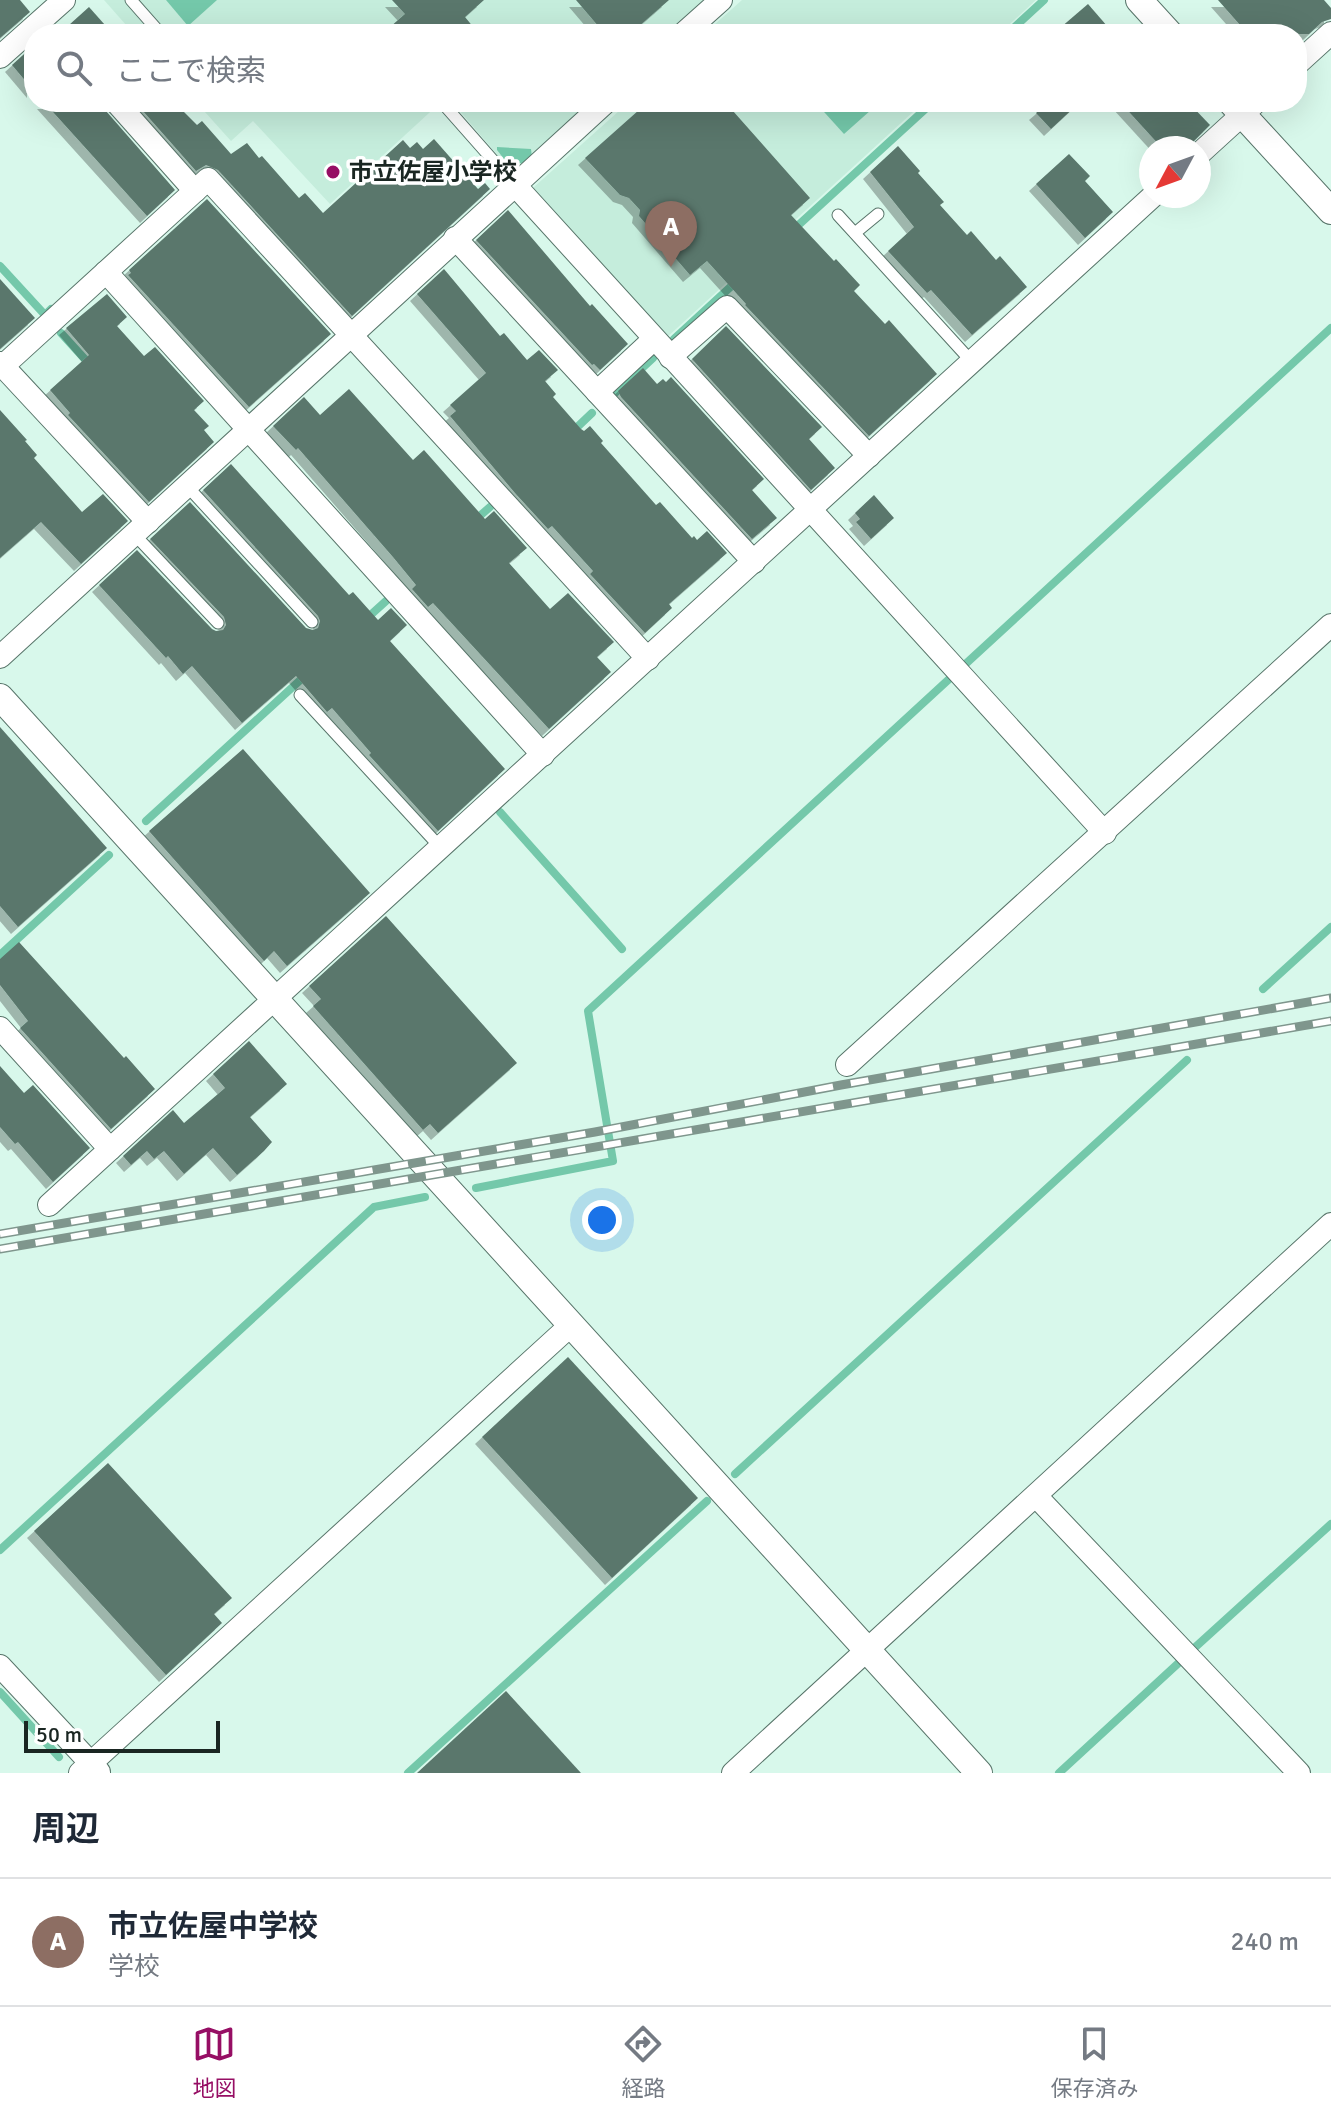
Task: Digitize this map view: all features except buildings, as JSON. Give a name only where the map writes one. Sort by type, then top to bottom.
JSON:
[{"type":"street","points":[[50,24],[64,0]]},
{"type":"street","points":[[694,24],[721,0]]},
{"type":"street","points":[[1139,0],[1161,24]]},
{"type":"street","points":[[1307,55],[1331,33]]},
{"type":"street","points":[[0,57],[24,42]]},
{"type":"street","points":[[125,112],[195,191]]},
{"type":"street","points":[[0,657],[595,112]]},
{"type":"street","points":[[1211,141],[1238,112]]},
{"type":"street","points":[[1248,112],[1331,211]]},
{"type":"street","points":[[141,528],[2,364],[208,179],[648,659]]},
{"type":"street","points":[[514,184],[1105,833]]},
{"type":"street","points":[[49,1205],[1140,208]]},
{"type":"street","points":[[455,238],[754,562]]},
{"type":"street","points":[[106,272],[543,755]]},
{"type":"street","points":[[670,357],[727,307],[869,456]]},
{"type":"street","points":[[597,392],[654,339]]},
{"type":"street","points":[[847,1065],[1331,625]]},
{"type":"street","points":[[0,697],[979,1773]]},
{"type":"street","points":[[0,1028],[110,1149]]},
{"type":"street","points":[[733,1773],[1331,1224]]},
{"type":"street","points":[[0,1666],[90,1770],[571,1325]]},
{"type":"street","points":[[1036,1496],[1299,1773]]},
{"type":"lane","points":[[131,0],[152,24]]},
{"type":"lane","points":[[450,112],[514,184]]},
{"type":"lane","points":[[855,233],[878,214]]},
{"type":"lane","points":[[838,215],[972,362]]},
{"type":"lane","points":[[187,486],[312,622]]},
{"type":"lane","points":[[141,528],[218,623]]},
{"type":"lane","points":[[300,695],[442,848]]},
{"type":"shaded area","points":[[104,0],[706,0],[679,24],[125,24]]},
{"type":"shaded area","points":[[166,0],[217,0],[190,24],[186,24]]},
{"type":"shaded area","points":[[742,0],[1036,0],[1010,24],[715,24]]},
{"type":"shaded area","name":"市立佐屋小学校","points":[[205,112],[430,112],[330,204],[253,121],[231,141]]},
{"type":"shaded area","points":[[461,112],[583,112],[525,165],[507,166]]},
{"type":"shaded area","points":[[618,112],[913,112],[664,340],[533,193],[534,187]]},
{"type":"shaded area","points":[[824,112],[869,112],[844,134]]},
{"type":"shaded area","points":[[497,147],[531,149],[532,157],[522,163],[508,164]]},
{"type":"waterway","points":[[1018,24],[1044,0]]},
{"type":"waterway","points":[[793,230],[922,112]]},
{"type":"waterway","points":[[0,266],[45,315],[51,309]]},
{"type":"waterway","points":[[674,339],[738,280]]},
{"type":"waterway","points":[[476,1188],[613,1161],[588,1011],[1331,328]]},
{"type":"waterway","points":[[61,333],[92,367]]},
{"type":"waterway","points":[[615,393],[653,358]]},
{"type":"waterway","points":[[571,433],[592,413]]},
{"type":"waterway","points":[[474,521],[490,507]]},
{"type":"waterway","points":[[365,620],[386,601]]},
{"type":"waterway","points":[[146,821],[308,673]]},
{"type":"waterway","points":[[500,812],[622,949]]},
{"type":"waterway","points":[[0,955],[109,855]]},
{"type":"waterway","points":[[1263,989],[1331,927]]},
{"type":"waterway","points":[[735,1474],[1187,1060]]},
{"type":"waterway","points":[[0,1550],[374,1207],[425,1197]]},
{"type":"waterway","points":[[408,1773],[707,1501]]},
{"type":"waterway","points":[[1191,1651],[1331,1524]]},
{"type":"waterway","points":[[1059,1773],[1184,1658]]},
{"type":"waterway","points":[[0,1692],[59,1757]]},
{"type":"railway","points":[[0,1234],[595,1132],[1331,998]]},
{"type":"railway","points":[[0,1249],[1331,1021]]},
{"type":"place","name":"市立佐屋小学校","points":[[333,172]]},
{"type":"place","name":"市立佐屋中学校","points":[[671,267]]}]
